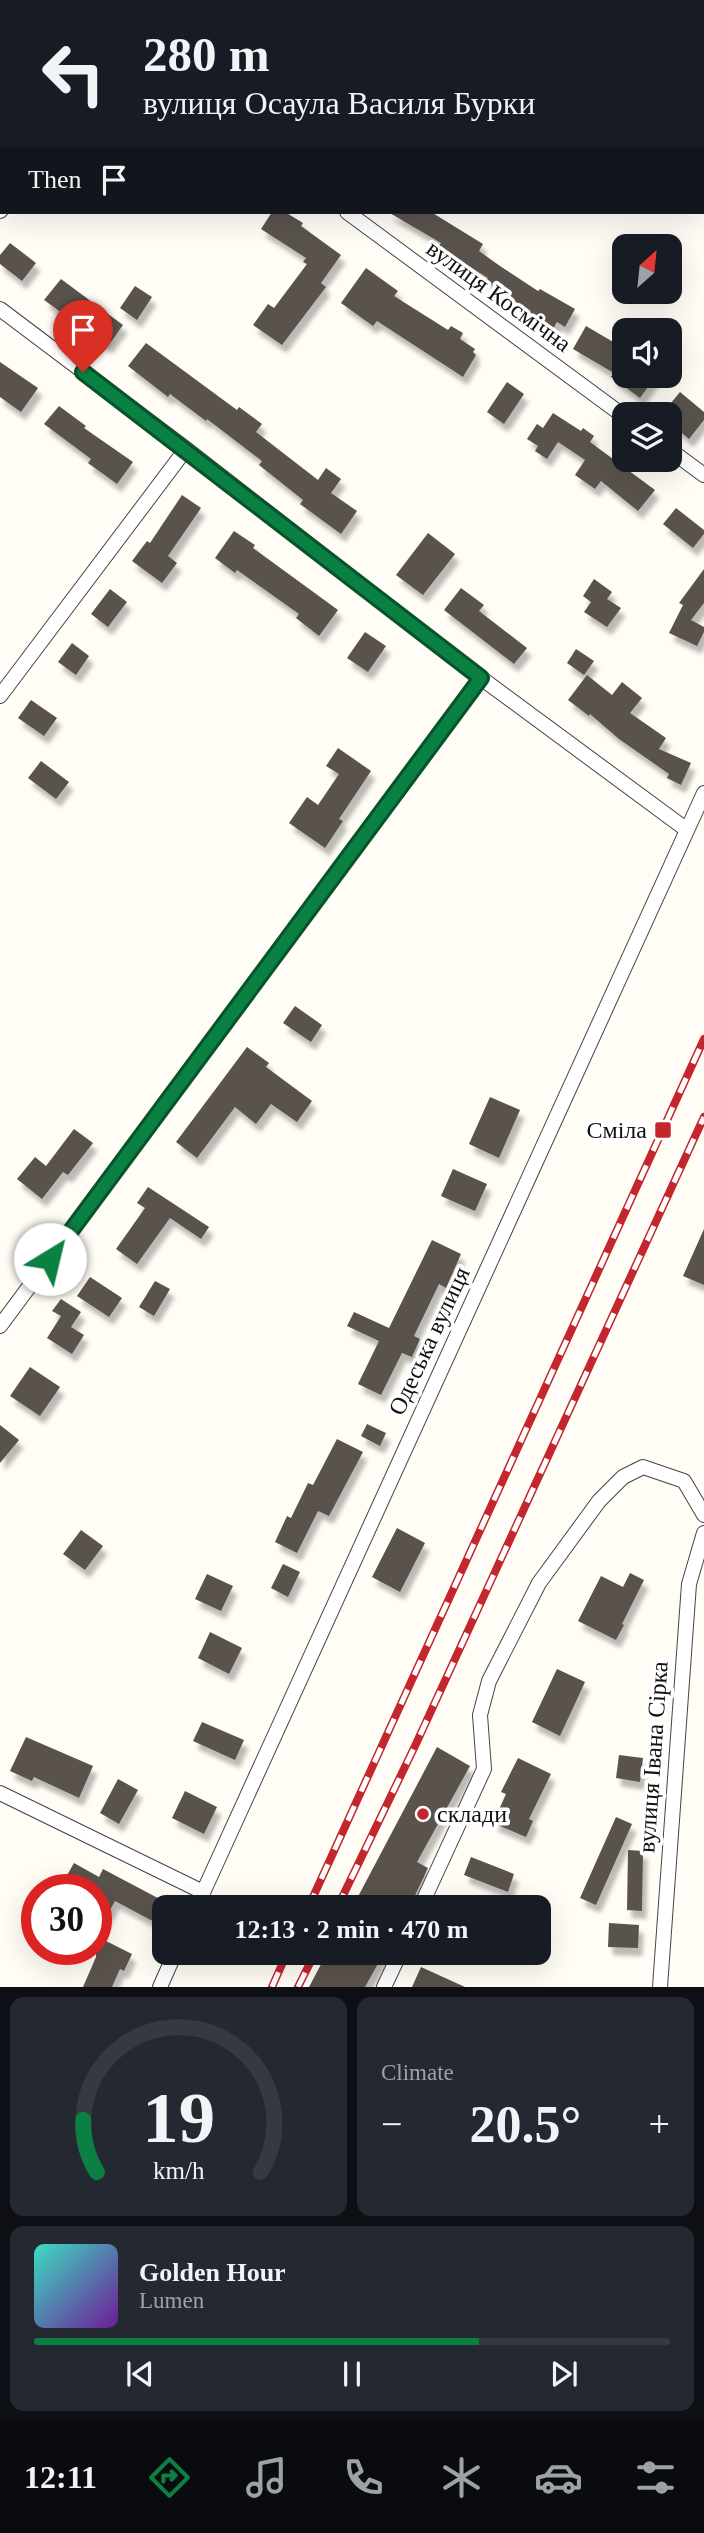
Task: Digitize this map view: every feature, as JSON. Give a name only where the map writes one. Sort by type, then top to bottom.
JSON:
[{"type":"street","name":"вулиця Космічна","points":[[350,214],[612,406]]},
{"type":"street","points":[[0,309],[186,449],[481,678],[687,830]]},
{"type":"street","points":[[0,696],[186,449]]},
{"type":"street","points":[[682,459],[704,475]]},
{"type":"street","points":[[0,1326],[481,678]]},
{"type":"street","name":"Одеська вулиця","points":[[202,1895],[704,793]]},
{"type":"street","points":[[426,1895],[484,1769],[480,1715],[489,1681],[539,1583],[599,1501],[624,1477],[643,1467],[684,1481],[704,1515]]},
{"type":"street","name":"вулиця Івана Сірка","points":[[660,1987],[689,1584],[704,1533]]},
{"type":"street","points":[[0,1793],[203,1892]]},
{"type":"street","points":[[160,1987],[170,1965]]},
{"type":"street","points":[[384,1987],[394,1965]]},
{"type":"building","points":[[271,214],[288,214],[341,255],[321,283],[326,287],[282,345],[253,325],[268,304],[274,308],[307,264],[303,262],[306,258],[261,229]]},
{"type":"building","points":[[391,214],[434,214],[483,244],[479,251],[500,266],[538,291],[540,289],[575,309],[565,327],[557,322],[553,329],[526,314],[528,310],[485,281],[488,278],[438,247],[441,243]]},
{"type":"building","points":[[10,243],[36,263],[22,281],[0,264],[0,255]]},
{"type":"building","points":[[366,268],[398,291],[394,296],[448,330],[451,326],[463,333],[460,339],[475,349],[473,352],[476,355],[463,377],[377,321],[373,326],[341,303]]},
{"type":"building","points":[[61,279],[123,325],[108,346],[44,300]]},
{"type":"building","points":[[135,286],[152,297],[137,320],[120,308]]},
{"type":"building","points":[[586,326],[612,341],[612,372],[573,349]]},
{"type":"building","points":[[146,343],[237,410],[239,407],[262,424],[256,432],[318,480],[326,468],[341,479],[331,493],[357,511],[341,534],[300,504],[303,500],[259,465],[262,461],[207,419],[206,421],[170,394],[168,397],[128,366]]},
{"type":"building","points":[[0,362],[38,388],[21,412],[0,397]]},
{"type":"building","points":[[507,382],[524,394],[504,424],[487,412]]},
{"type":"building","points":[[626,388],[647,388],[640,398]]},
{"type":"building","points":[[680,392],[704,412],[704,420],[689,439],[682,433],[682,402],[672,402]]},
{"type":"building","points":[[59,406],[86,426],[84,428],[133,462],[117,484],[88,463],[91,459],[44,424]]},
{"type":"building","points":[[553,413],[581,431],[583,428],[594,436],[590,442],[612,458],[612,472],[631,472],[655,490],[638,511],[601,481],[595,489],[575,475],[585,460],[558,442],[547,459],[535,451],[538,446],[527,439],[537,424],[543,428]]},
{"type":"building","points":[[182,495],[201,508],[168,556],[177,563],[162,583],[132,561],[147,541],[150,543]]},
{"type":"building","points":[[676,508],[704,530],[693,548],[663,524]]},
{"type":"building","points":[[234,531],[338,610],[319,636],[296,618],[299,614],[237,570],[235,573],[215,558]]},
{"type":"building","points":[[428,533],[455,554],[423,595],[396,575]]},
{"type":"building","points":[[704,569],[704,603],[691,620],[704,627],[697,646],[669,633],[683,605],[679,603]]},
{"type":"building","points":[[594,579],[612,592],[607,599],[621,608],[607,627],[584,612],[591,602],[583,596]]},
{"type":"building","points":[[461,588],[484,605],[479,611],[527,648],[514,664],[444,610]]},
{"type":"building","points":[[110,589],[127,602],[108,627],[91,614]]},
{"type":"building","points":[[365,632],[386,646],[368,672],[347,658]]},
{"type":"building","points":[[72,643],[89,656],[76,675],[58,662]]},
{"type":"building","points":[[576,649],[594,661],[584,675],[567,663]]},
{"type":"building","points":[[587,675],[612,695],[622,682],[642,698],[630,713],[666,738],[659,749],[691,763],[681,785],[667,778],[669,774],[568,700]]},
{"type":"building","points":[[31,700],[57,718],[44,736],[18,718]]},
{"type":"building","points":[[338,748],[371,771],[339,819],[343,821],[325,848],[289,823],[307,797],[318,805],[339,774],[326,766]]},
{"type":"building","points":[[41,761],[69,782],[56,799],[28,778]]},
{"type":"building","points":[[295,1006],[322,1025],[311,1042],[283,1023]]},
{"type":"building","points":[[247,1047],[269,1063],[266,1067],[312,1101],[297,1122],[271,1104],[256,1124],[235,1107],[197,1158],[176,1142]]},
{"type":"building","points":[[490,1097],[520,1110],[499,1158],[469,1144]]},
{"type":"building","points":[[74,1129],[93,1143],[68,1175],[63,1172],[42,1199],[17,1179],[35,1157],[46,1166]]},
{"type":"building","points":[[453,1169],[487,1184],[475,1211],[441,1196]]},
{"type":"building","points":[[148,1187],[209,1227],[201,1239],[170,1218],[137,1264],[116,1249],[145,1208],[137,1203]]},
{"type":"building","points":[[704,1229],[704,1285],[683,1276]]},
{"type":"building","points":[[432,1240],[461,1254],[446,1288],[439,1284],[414,1336],[420,1339],[412,1357],[402,1353],[381,1395],[358,1384],[379,1341],[347,1326],[354,1312],[389,1328]]},
{"type":"building","points":[[90,1277],[122,1298],[109,1317],[77,1296]]},
{"type":"building","points":[[155,1281],[170,1289],[154,1316],[139,1307]]},
{"type":"building","points":[[61,1299],[81,1312],[71,1327],[84,1335],[72,1354],[47,1338],[61,1316],[52,1311]]},
{"type":"building","points":[[30,1367],[60,1387],[40,1416],[10,1396]]},
{"type":"building","points":[[367,1424],[386,1433],[380,1446],[361,1436]]},
{"type":"building","points":[[0,1425],[19,1440],[0,1463]]},
{"type":"building","points":[[337,1439],[363,1452],[329,1516],[318,1511],[297,1553],[275,1542],[287,1516],[291,1518],[308,1483],[313,1485]]},
{"type":"building","points":[[397,1528],[425,1543],[400,1592],[372,1577]]},
{"type":"building","points":[[81,1530],[103,1546],[85,1570],[63,1554]]},
{"type":"building","points":[[283,1564],[300,1572],[288,1597],[271,1588]]},
{"type":"building","points":[[630,1573],[644,1580],[616,1640],[578,1621],[601,1576],[623,1587]]},
{"type":"building","points":[[207,1574],[233,1586],[221,1611],[195,1599]]},
{"type":"building","points":[[210,1632],[242,1648],[229,1674],[198,1658]]},
{"type":"building","points":[[557,1669],[585,1682],[560,1736],[532,1722]]},
{"type":"building","points":[[202,1722],[244,1740],[235,1760],[193,1741]]},
{"type":"building","points":[[26,1737],[93,1766],[79,1798],[34,1777],[32,1781],[10,1771]]},
{"type":"building","name":"склади","points":[[437,1747],[470,1766],[417,1862],[428,1868],[415,1895],[359,1895]]},
{"type":"building","points":[[619,1755],[643,1758],[640,1782],[616,1778]]},
{"type":"building","points":[[518,1758],[551,1774],[529,1819],[533,1821],[526,1837],[493,1823],[506,1794],[501,1792]]},
{"type":"building","points":[[118,1779],[138,1790],[119,1824],[100,1813]]},
{"type":"building","points":[[185,1791],[217,1807],[204,1834],[172,1818]]},
{"type":"building","points":[[616,1817],[632,1824],[596,1905],[580,1898]]},
{"type":"building","points":[[628,1850],[643,1851],[642,1911],[627,1910]]},
{"type":"building","points":[[471,1857],[514,1874],[508,1892],[464,1875]]},
{"type":"building","points":[[74,1863],[94,1874],[68,1874]]},
{"type":"building","points":[[103,1869],[152,1895],[152,1921],[115,1901],[112,1907],[112,1874],[100,1874]]},
{"type":"building","points":[[609,1923],[639,1925],[638,1948],[608,1947]]},
{"type":"building","points":[[112,1944],[132,1954],[124,1971],[120,1969],[112,1987],[83,1987],[93,1965],[112,1965]]},
{"type":"building","points":[[321,1965],[377,1965],[365,1987],[309,1987]]},
{"type":"building","points":[[421,1967],[465,1987],[412,1987]]},
{"type":"railway","points":[[314,1895],[704,1039]]},
{"type":"railway","points":[[343,1895],[415,1746],[704,1117]]},
{"type":"railway","points":[[272,1987],[282,1965]]},
{"type":"railway","points":[[298,1987],[309,1965]]},
{"type":"place","name":"Сміла","points":[[663,1130]]},
{"type":"place","name":"склади","points":[[423,1814]]},
{"type":"route","points":[[50,1259],[481,678],[83,372]]}]
